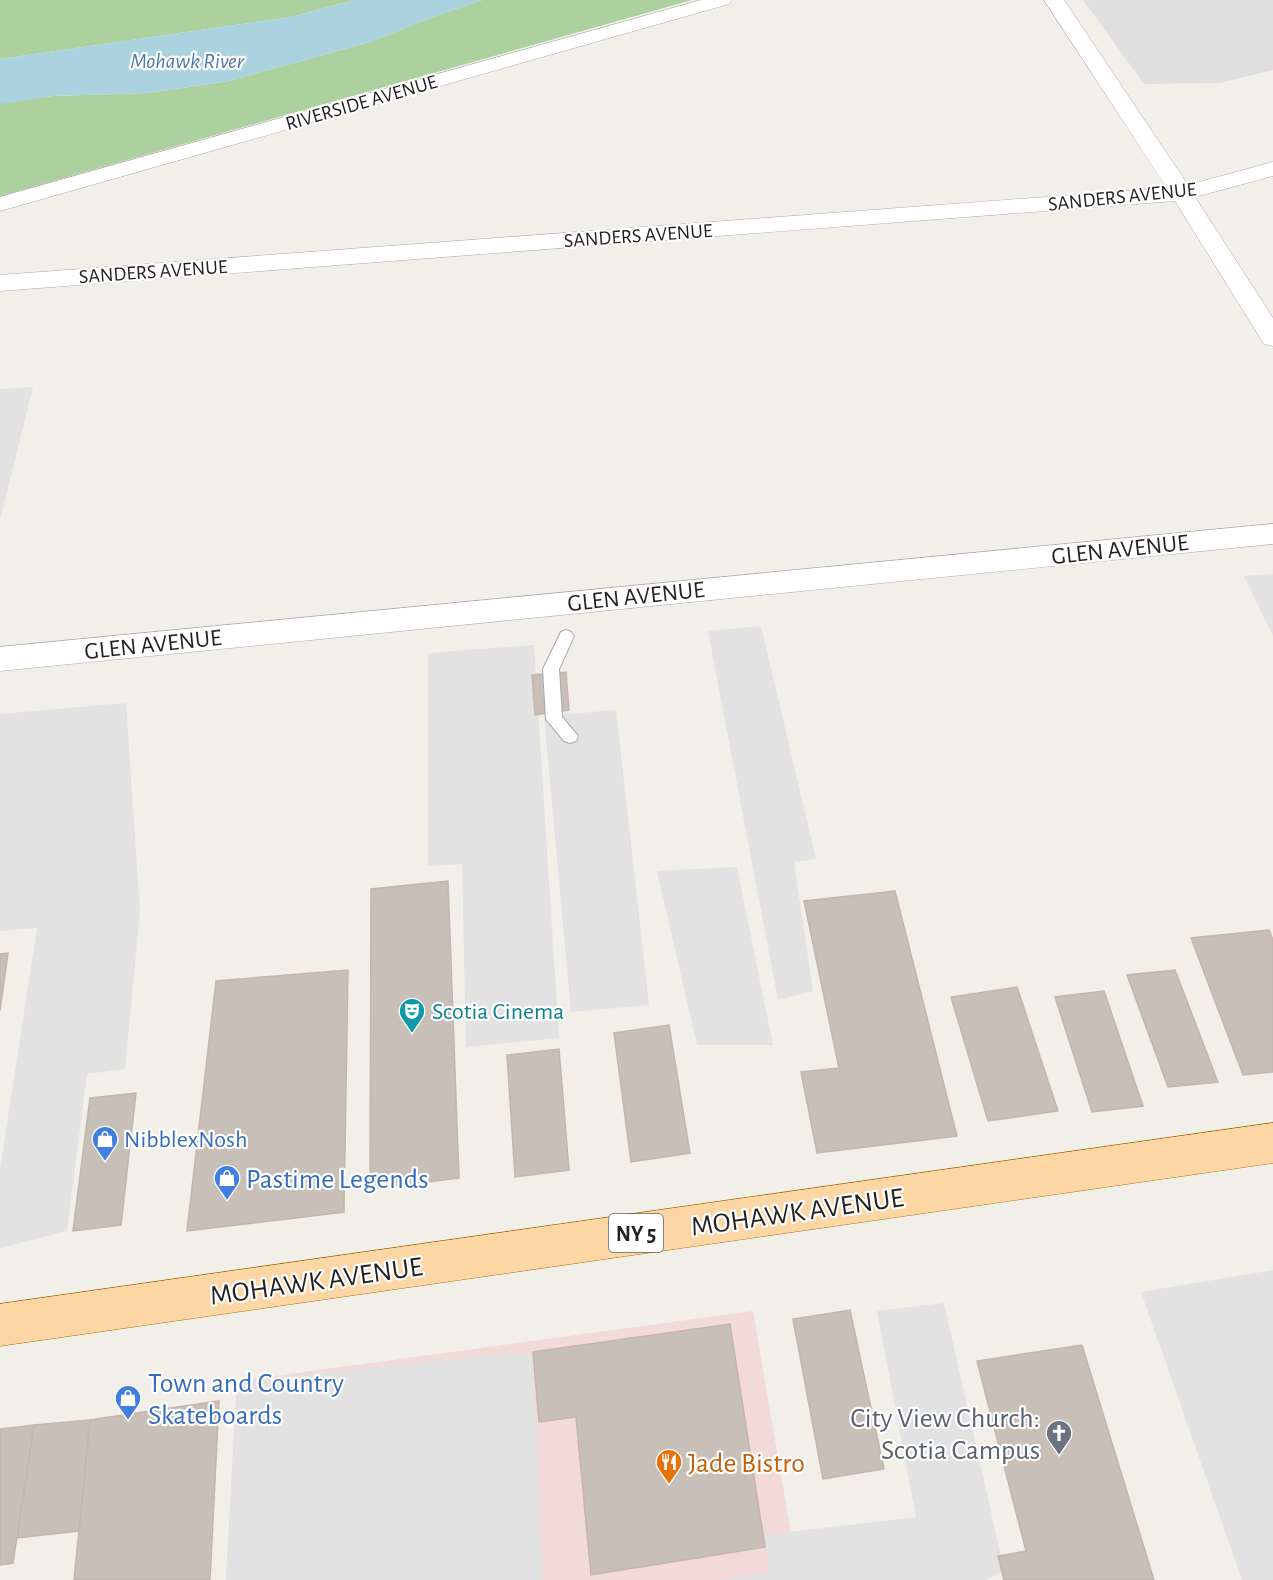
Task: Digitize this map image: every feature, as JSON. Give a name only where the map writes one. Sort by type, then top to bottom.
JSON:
[{"type":"main road","name":"MOHAWK AVENUE","points":[[0,1325],[1273,1143]]},
{"type":"street","name":"RIVERSIDE AVENUE","points":[[2,209],[722,0]]},
{"type":"street","points":[[1054,0],[1182,194],[1273,338]]},
{"type":"street","name":"SANDERS AVENUE","points":[[0,283],[1182,194],[1273,168]]},
{"type":"street","name":"GLEN AVENUE","points":[[0,658],[1273,534]]},
{"type":"lane","points":[[566,636],[551,669],[554,720],[570,736]]},
{"type":"shaded area","points":[[1083,0],[1273,0],[1273,70],[1220,83],[1144,84]]},
{"type":"shaded area","points":[[33,387],[0,520],[0,389]]},
{"type":"shaded area","points":[[1273,574],[1273,636],[1244,576]]},
{"type":"shaded area","points":[[761,626],[816,859],[794,862],[813,991],[778,1000],[708,631]]},
{"type":"shaded area","points":[[534,645],[559,1038],[466,1047],[462,864],[428,866],[428,653]]},
{"type":"shaded area","points":[[126,703],[140,911],[125,1069],[87,1074],[67,1231],[0,1248],[0,1169],[37,928],[0,931],[0,714]]},
{"type":"shaded area","points":[[616,710],[649,1005],[571,1012],[544,716]]},
{"type":"shaded area","points":[[737,867],[773,1045],[697,1045],[657,871]]},
{"type":"shaded area","points":[[1273,1270],[1273,1580],[1242,1580],[1141,1292]]},
{"type":"shaded area","points":[[944,1303],[1004,1570],[986,1580],[715,1580],[769,1573],[764,1535],[916,1517],[877,1311]]},
{"type":"shaded area","points":[[753,1311],[799,1580],[226,1580],[237,1381]]},
{"type":"shaded area","points":[[533,1352],[542,1580],[226,1580],[237,1381]]},
{"type":"green space","points":[[0,0],[354,0],[291,17],[0,59]]},
{"type":"green space","points":[[482,0],[692,0],[0,196],[0,103],[53,96],[149,93],[229,81],[370,42]]},
{"type":"water","name":"Mohawk River","points":[[354,0],[482,0],[370,42],[229,81],[149,93],[53,96],[0,104],[0,59],[291,17]]},
{"type":"building","points":[[566,672],[569,710],[535,715],[532,675]]},
{"type":"building","name":"Scotia Cinema","points":[[448,881],[459,1178],[370,1189],[371,889]]},
{"type":"building","points":[[895,891],[957,1136],[817,1153],[801,1072],[839,1068],[804,901]]},
{"type":"building","points":[[1269,930],[1273,940],[1273,1072],[1243,1075],[1191,938]]},
{"type":"building","points":[[8,953],[0,1011],[0,954]]},
{"type":"building","points":[[348,970],[344,1212],[187,1231],[216,981]]},
{"type":"building","points":[[1175,970],[1218,1082],[1168,1087],[1127,975]]},
{"type":"building","points":[[1017,987],[1058,1111],[988,1121],[951,997]]},
{"type":"building","points":[[1104,991],[1143,1106],[1092,1112],[1055,997]]},
{"type":"building","points":[[669,1025],[690,1153],[631,1162],[614,1033]]},
{"type":"building","points":[[559,1049],[569,1170],[515,1177],[507,1055]]},
{"type":"building","name":"NibblexNosh","points":[[136,1093],[121,1225],[73,1231],[90,1098]]},
{"type":"building","points":[[850,1310],[884,1469],[823,1479],[793,1319]]},
{"type":"building","name":"Jade Bistro","points":[[730,1324],[765,1547],[591,1575],[576,1417],[539,1422],[533,1352]]},
{"type":"building","name":"City View Church: Scotia Campus","points":[[1082,1345],[1154,1580],[1004,1580],[998,1556],[1026,1551],[977,1361]]},
{"type":"building","points":[[219,1401],[210,1580],[74,1580],[90,1420]]},
{"type":"building","points":[[90,1420],[79,1531],[17,1538],[34,1425]]},
{"type":"building","points":[[34,1425],[13,1563],[0,1565],[0,1429]]},
{"type":"place","name":"Scotia Cinema","points":[[412,1034]]},
{"type":"place","name":"NibblexNosh","points":[[105,1162]]},
{"type":"place","name":"Pastime Legends","points":[[227,1201]]},
{"type":"place","name":"Town and Country Skateboards","points":[[128,1421]]},
{"type":"place","name":"City View Church: Scotia Campus","points":[[1059,1456]]},
{"type":"place","name":"Jade Bistro","points":[[669,1485]]}]
